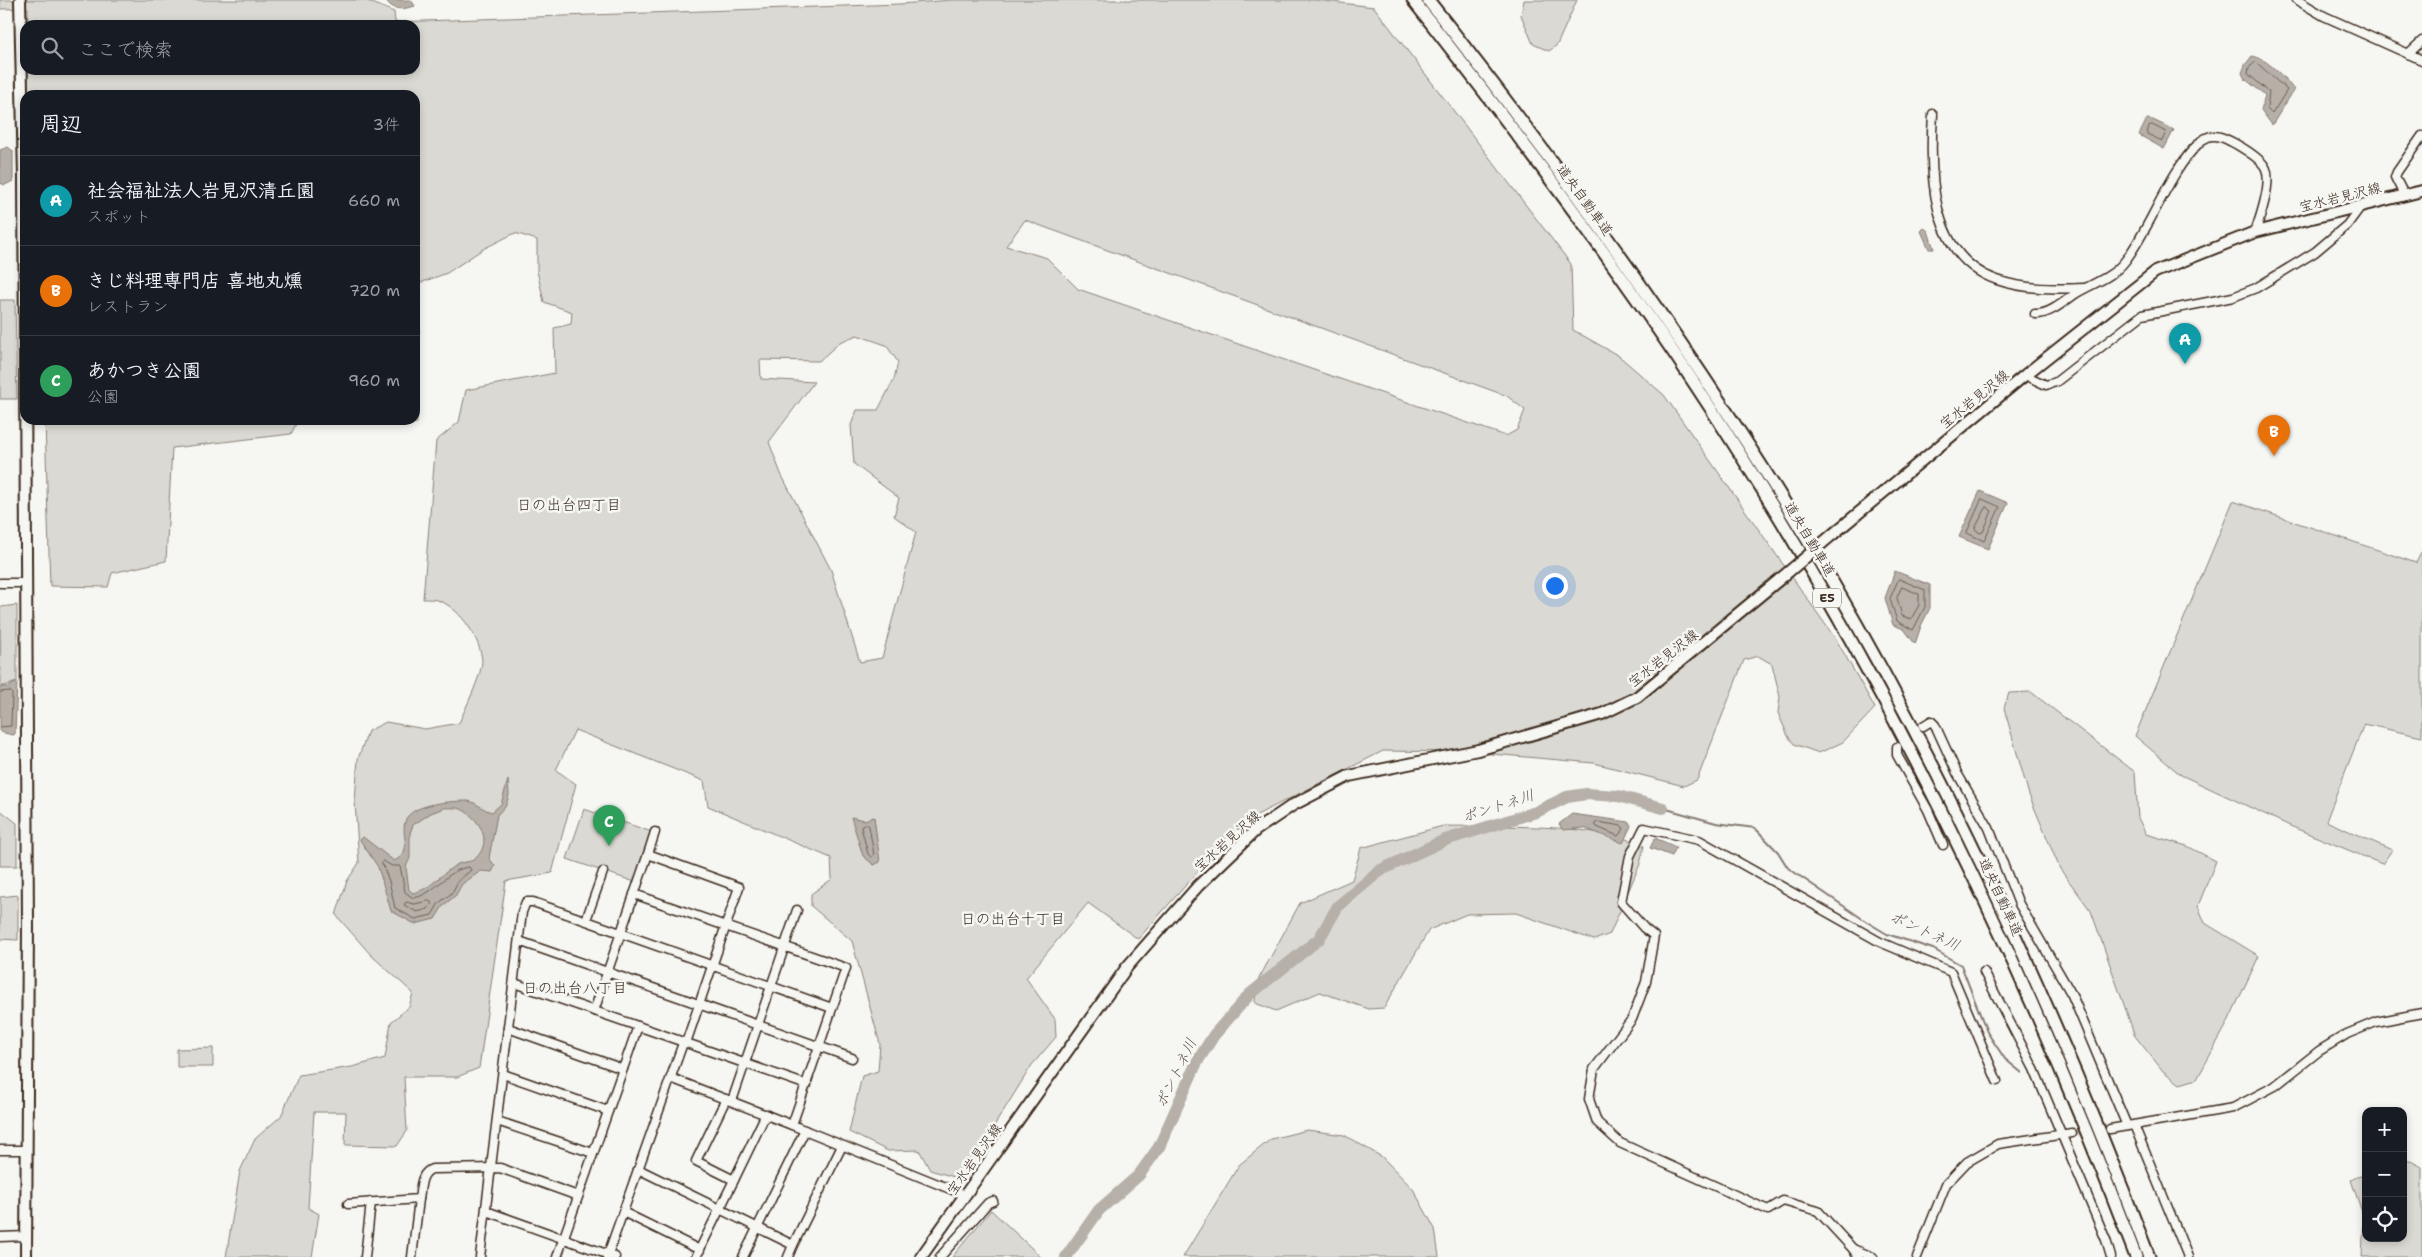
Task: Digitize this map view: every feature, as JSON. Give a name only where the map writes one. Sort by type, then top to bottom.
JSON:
[{"type":"highway","name":"道央自動車道","points":[[1413,0],[1548,174],[1649,316],[1742,456],[1819,584],[1892,713],[1995,919],[2052,1045],[2136,1257]]},
{"type":"highway","name":"道央自動車道","points":[[1428,0],[1557,168],[1658,308],[1752,450],[1829,577],[1902,707],[2002,905],[2059,1032],[2110,1155],[2149,1257]]},
{"type":"highway","points":[[2110,1155],[2158,1257]]},
{"type":"main road","points":[[20,0],[20,20]]},
{"type":"main road","points":[[22,75],[22,90]]},
{"type":"main road","name":"宝水岩見沢線","points":[[920,1257],[1127,967],[1198,886],[1256,830],[1293,805],[1349,776],[1478,750],[1602,714],[1637,697],[2025,375],[2155,272],[2255,232],[2422,191]]},
{"type":"main road","points":[[25,425],[28,925],[26,1257]]},
{"type":"street","points":[[2297,0],[2324,16],[2422,60]]},
{"type":"street","points":[[2408,54],[2422,41]]},
{"type":"street","points":[[1933,114],[1932,179],[1937,206],[1952,245],[1965,262],[1985,275],[2009,283],[2057,290],[2085,288]]},
{"type":"street","points":[[2404,195],[2395,177],[2422,136]]},
{"type":"street","points":[[2035,314],[2055,308],[2085,288],[2108,278],[2125,261],[2177,172],[2201,141],[2209,137],[2222,138],[2253,154],[2261,161],[2267,171],[2264,197],[2255,232]]},
{"type":"street","points":[[2025,375],[2046,385],[2056,382],[2142,315],[2233,297],[2256,288],[2316,252],[2347,225],[2361,206]]},
{"type":"street","points":[[0,583],[25,583]]},
{"type":"street","points":[[1922,726],[1931,720],[1935,725],[1957,773],[1989,828],[2020,904],[2072,995],[2188,1257]]},
{"type":"street","points":[[1897,747],[1897,755],[1928,810],[1943,845]]},
{"type":"street","points":[[1858,1257],[1818,1211],[1783,1201],[1768,1210],[1620,1143],[1597,1122],[1589,1099],[1594,1069],[1632,1019],[1646,982],[1654,936],[1644,928],[1621,902],[1630,856],[1644,828],[1699,840],[1880,942],[1950,972],[1997,1081]]},
{"type":"street","points":[[594,1011],[655,832]]},
{"type":"street","points":[[486,1211],[610,1256],[638,1169],[699,1004],[739,887],[648,854]]},
{"type":"street","points":[[586,920],[603,872]]},
{"type":"street","points":[[634,894],[846,968],[792,1125]]},
{"type":"street","points":[[480,1257],[523,907],[529,900],[832,1008]]},
{"type":"street","points":[[734,1180],[696,1162],[729,1100],[745,1064],[797,910]]},
{"type":"street","points":[[519,941],[852,1058]]},
{"type":"street","points":[[1984,972],[2034,1069],[2106,1240],[2111,1257]]},
{"type":"street","points":[[514,983],[807,1085]]},
{"type":"street","points":[[2110,1129],[2233,1108],[2275,1086],[2319,1051],[2346,1034],[2376,1022],[2422,1013]]},
{"type":"street","points":[[557,1257],[638,1026]]},
{"type":"street","points":[[508,1028],[623,1069]]},
{"type":"street","points":[[503,1074],[608,1111]]},
{"type":"street","points":[[671,1078],[766,1114],[842,1146],[868,1154],[965,1195]]},
{"type":"street","points":[[623,1212],[698,1253],[766,1114]]},
{"type":"street","points":[[497,1121],[593,1153]]},
{"type":"street","points":[[743,1257],[805,1130]]},
{"type":"street","points":[[1917,1257],[1946,1184],[1967,1162],[1998,1144],[2072,1133]]},
{"type":"street","points":[[788,1257],[842,1146]]},
{"type":"street","points":[[0,1150],[26,1150]]},
{"type":"street","points":[[412,1257],[422,1178],[427,1170],[500,1168],[578,1196]]},
{"type":"street","points":[[638,1169],[793,1245]]},
{"type":"street","points":[[348,1204],[419,1199]]},
{"type":"street","points":[[940,1257],[988,1204],[993,1201]]},
{"type":"street","points":[[364,1257],[371,1202]]},
{"type":"street","points":[[0,1236],[26,1236]]},
{"type":"street","points":[[1853,1249],[1872,1257]]},
{"type":"shaded area","points":[[0,0],[365,0],[394,12],[395,20],[28,20],[28,8],[0,9]]},
{"type":"shaded area","points":[[952,0],[1316,0],[1374,7],[1571,264],[1573,330],[1619,356],[1664,395],[1837,641],[1875,708],[1843,742],[1819,753],[1794,744],[1788,736],[1778,713],[1780,697],[1772,664],[1758,656],[1744,660],[1697,780],[1684,786],[1594,763],[1469,752],[1383,751],[1241,823],[1138,939],[1088,903],[1026,978],[1055,1019],[1056,1037],[1032,1065],[961,1179],[930,1170],[919,1150],[888,1151],[849,1132],[862,1076],[878,1071],[880,1044],[852,941],[811,906],[811,894],[832,879],[831,858],[708,806],[704,781],[575,730],[556,770],[576,784],[552,873],[506,881],[479,1068],[457,1077],[404,1077],[407,1131],[397,1146],[345,1145],[346,1112],[314,1112],[308,1208],[319,1214],[312,1257],[226,1257],[240,1171],[255,1139],[281,1116],[299,1075],[352,1067],[385,1058],[391,1022],[409,1007],[413,993],[371,955],[336,915],[347,881],[359,863],[355,802],[358,759],[368,731],[386,722],[425,729],[459,723],[476,683],[482,661],[474,635],[463,619],[449,606],[440,601],[423,599],[436,441],[459,422],[466,390],[555,373],[554,328],[571,324],[572,312],[544,302],[537,271],[537,240],[515,233],[483,249],[447,273],[420,283],[420,90],[27,90],[28,75],[420,75],[420,21],[900,4]],"holes":[[[1025,220],[1507,396],[1525,410],[1517,430],[1506,436],[1078,289],[1047,258],[1006,246]],[[857,335],[886,345],[898,362],[894,379],[878,410],[857,410],[851,425],[854,464],[899,498],[894,516],[916,532],[882,658],[860,662],[831,570],[781,474],[769,442],[814,382],[761,379],[760,360],[819,361],[840,342]]]},
{"type":"shaded area","points":[[1524,0],[1577,0],[1557,45],[1549,51],[1533,44],[1521,15]]},
{"type":"shaded area","points":[[0,300],[15,300],[17,399],[0,399]]},
{"type":"shaded area","points":[[45,425],[296,425],[291,434],[172,448],[166,561],[112,573],[108,587],[50,586]]},
{"type":"shaded area","points":[[2233,501],[2416,563],[2422,551],[2422,737],[2364,724],[2326,821],[2392,850],[2382,864],[2290,826],[2181,775],[2135,736]]},
{"type":"shaded area","points":[[0,605],[1,607],[17,605],[17,682],[1,687]]},
{"type":"shaded area","points":[[2031,692],[2135,772],[2138,818],[2146,834],[2187,846],[2216,861],[2198,906],[2205,923],[2259,956],[2226,1026],[2197,1079],[2180,1084],[2163,1071],[2135,1036],[2091,911],[2060,869],[2029,795],[2004,708],[2009,693]]},
{"type":"shaded area","points":[[584,809],[652,832],[635,882],[567,859]]},
{"type":"shaded area","points":[[0,810],[17,823],[17,866],[0,866]]},
{"type":"shaded area","points":[[1443,826],[1518,826],[1573,829],[1623,838],[1644,846],[1640,864],[1610,934],[1594,940],[1516,913],[1467,914],[1429,930],[1384,1008],[1369,1009],[1320,992],[1276,1011],[1255,1003],[1256,984],[1300,903],[1352,880],[1361,848]]},
{"type":"shaded area","points":[[18,895],[18,940],[0,939],[0,897]]},
{"type":"shaded area","points":[[213,1048],[213,1067],[177,1067],[177,1049]]},
{"type":"shaded area","points":[[1307,1130],[1344,1135],[1382,1157],[1413,1189],[1435,1229],[1439,1257],[1183,1257],[1239,1165],[1271,1139]]},
{"type":"shaded area","points":[[2407,1159],[2422,1167],[2422,1257],[2362,1257],[2363,1242],[2407,1242]]},
{"type":"shaded area","points":[[2362,1174],[2362,1212],[2351,1180]]},
{"type":"shaded area","points":[[991,1210],[1041,1257],[952,1257]]},
{"type":"water","points":[[386,0],[411,0],[415,6],[403,9],[395,8]]},
{"type":"water","points":[[2252,56],[2270,64],[2294,90],[2272,125],[2261,110],[2265,95],[2245,79],[2242,73]]},
{"type":"water","points":[[2147,119],[2174,130],[2164,149],[2139,135]]},
{"type":"water","points":[[8,147],[13,151],[13,181],[5,185],[0,183],[0,150]]},
{"type":"water","points":[[1924,228],[1928,231],[1934,249],[1929,249],[1921,231]]},
{"type":"water","points":[[1980,491],[2008,503],[1988,549],[1959,537]]},
{"type":"water","points":[[1895,571],[1930,585],[1930,608],[1915,644],[1904,629],[1893,625],[1885,598]]},
{"type":"water","points":[[17,682],[15,734],[13,735],[0,732],[0,687],[8,687]]},
{"type":"water","points":[[508,780],[509,795],[506,805],[497,815],[489,858],[495,866],[492,872],[481,871],[462,884],[456,895],[443,906],[435,919],[415,924],[391,911],[378,867],[360,840],[363,837],[394,861],[404,852],[404,825],[406,819],[417,809],[434,804],[468,801],[492,812],[501,804]],"holes":[[[444,808],[461,809],[475,819],[482,831],[484,845],[474,860],[458,864],[431,885],[413,893],[409,890],[406,867],[410,858],[410,833],[413,825],[431,813]]]},
{"type":"water","points":[[1572,814],[1629,822],[1631,826],[1623,843],[1584,828],[1563,830],[1559,824]]},
{"type":"water","points":[[851,817],[864,820],[874,817],[880,862],[874,865],[863,856]]},
{"type":"water","points":[[1655,838],[1676,847],[1672,856],[1650,848]]},
{"type":"waterway","name":"ポントネ川","points":[[1066,1257],[1099,1210],[1139,1175],[1159,1147],[1197,1062],[1214,1035],[1249,995],[1319,939],[1338,906],[1381,870],[1445,840],[1536,812],[1567,797],[1586,794],[1618,796],[1663,808]]},
{"type":"waterway","name":"ポントネ川","points":[[1663,808],[1716,823],[1755,828],[1778,852],[1788,868],[1867,922],[1887,934],[1933,949],[1961,965],[1987,1032],[2005,1059],[2022,1073]]},
{"type":"tunnel","points":[[2072,1133],[2110,1129]]},
{"type":"place","name":"社会福祉法人岩見沢清丘園","points":[[2185,364]]},
{"type":"place","name":"きじ料理専門店 喜地丸燻","points":[[2274,456]]},
{"type":"place","name":"あかつき公園","points":[[609,846]]},
{"type":"district","name":"日の出台四丁目","points":[[569,505]]},
{"type":"district","name":"日の出台十丁目","points":[[1013,919]]},
{"type":"district","name":"日の出台八丁目","points":[[575,988]]}]
